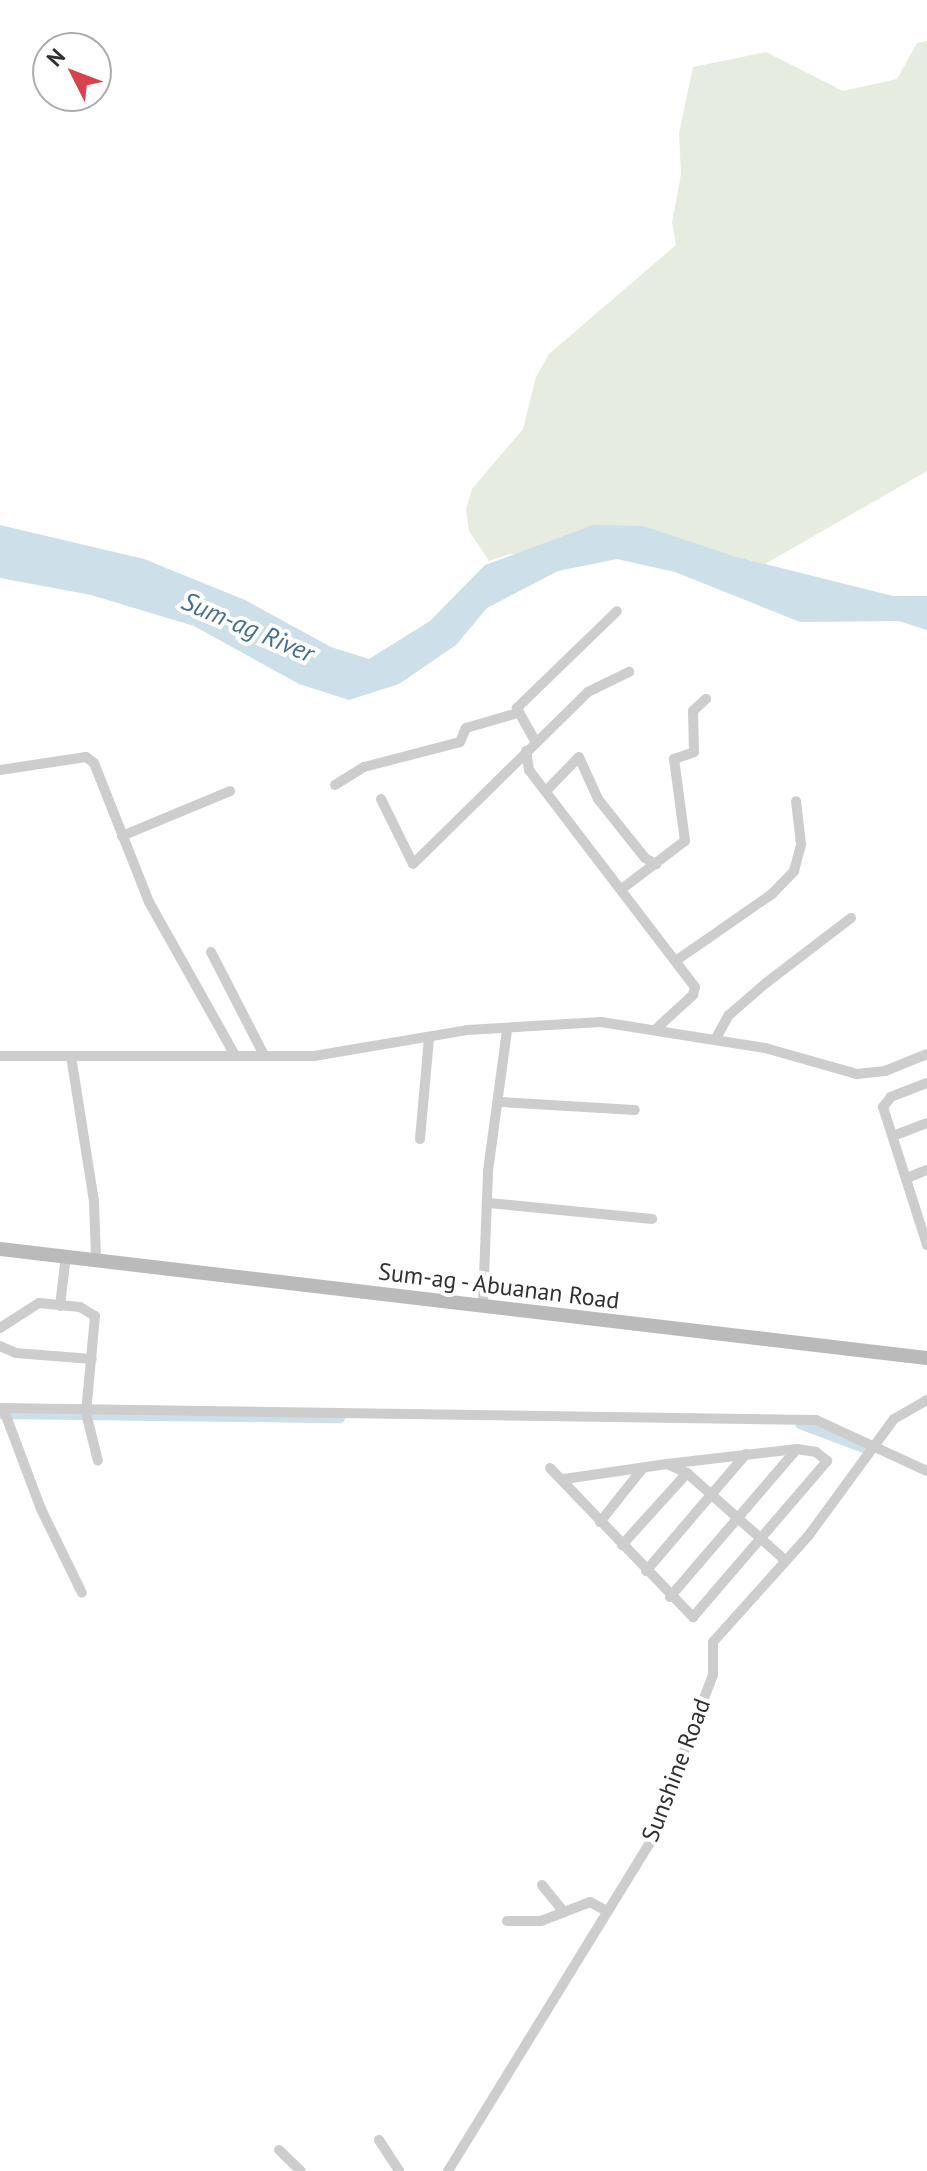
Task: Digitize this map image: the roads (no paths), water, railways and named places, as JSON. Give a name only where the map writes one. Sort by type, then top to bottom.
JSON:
[{"type":"main road","name":"Sum-ag - Abuanan Road","points":[[0,1249],[483,1303],[927,1358]]},
{"type":"street","points":[[535,741],[517,708],[617,611]]},
{"type":"street","points":[[381,799],[413,864],[535,741],[596,686],[629,672]]},
{"type":"street","points":[[623,888],[686,837],[674,759],[694,752],[693,711],[706,699]]},
{"type":"street","points":[[335,785],[364,767],[460,742],[466,728],[518,713]]},
{"type":"street","points":[[526,751],[529,770],[677,960],[695,992],[657,1028]]},
{"type":"street","points":[[546,791],[579,757],[598,799],[645,858],[656,864]]},
{"type":"street","points":[[0,770],[91,759],[149,902],[235,1055]]},
{"type":"street","points":[[122,836],[230,791]]},
{"type":"street","points":[[677,960],[772,894],[794,871],[801,844],[796,801]]},
{"type":"street","points":[[716,1038],[729,1015],[851,918]]},
{"type":"street","points":[[211,952],[264,1055]]},
{"type":"street","points":[[0,1056],[314,1056],[429,1039],[467,1030],[507,1031],[601,1022],[716,1038],[857,1074],[885,1071],[927,1054]]},
{"type":"street","points":[[483,1303],[488,1171],[501,1102],[507,1031]]},
{"type":"street","points":[[420,1139],[429,1039]]},
{"type":"street","points":[[71,1056],[94,1201],[96,1259]]},
{"type":"street","points":[[927,1083],[884,1101],[907,1178],[922,1207],[927,1245]]},
{"type":"street","points":[[501,1102],[635,1110]]},
{"type":"street","points":[[893,1136],[927,1123]]},
{"type":"street","points":[[907,1178],[927,1170]]},
{"type":"street","points":[[489,1203],[652,1219]]},
{"type":"street","points":[[60,1306],[66,1256]]},
{"type":"street","points":[[0,1328],[39,1303],[80,1307],[95,1316],[87,1414],[98,1461]]},
{"type":"street","points":[[0,1346],[16,1353],[92,1359]]},
{"type":"street","name":"Sunshine Road","points":[[448,2171],[605,1910],[649,1844],[713,1675],[709,1650],[786,1561],[902,1410],[927,1400]]},
{"type":"street","points":[[82,1593],[41,1509],[4,1411],[87,1414],[277,1409],[515,1419],[771,1417],[816,1420],[927,1471]]},
{"type":"street","points":[[670,1597],[797,1449]]},
{"type":"street","points":[[550,1468],[564,1479],[670,1597],[696,1616],[827,1461],[816,1452],[797,1449],[564,1479]]},
{"type":"street","points":[[646,1571],[746,1454]]},
{"type":"street","points":[[667,1464],[687,1473],[786,1561]]},
{"type":"street","points":[[600,1522],[643,1468]]},
{"type":"street","points":[[622,1545],[687,1473]]},
{"type":"street","points":[[542,1885],[564,1912]]},
{"type":"street","points":[[507,1921],[541,1921],[590,1902],[605,1910]]},
{"type":"street","points":[[379,2140],[399,2171]]},
{"type":"street","points":[[279,2150],[301,2171]]},
{"type":"water","name":"Sum-ag River","points":[[0,525],[144,559],[245,600],[331,647],[369,659],[430,621],[485,565],[593,525],[643,526],[733,556],[893,596],[927,596],[927,630],[899,621],[800,622],[675,572],[617,559],[558,571],[487,608],[456,645],[399,684],[349,700],[299,684],[194,626],[91,595],[0,578]]},
{"type":"waterway","points":[[0,1414],[340,1418]]},
{"type":"waterway","points":[[800,1424],[869,1450]]}]
